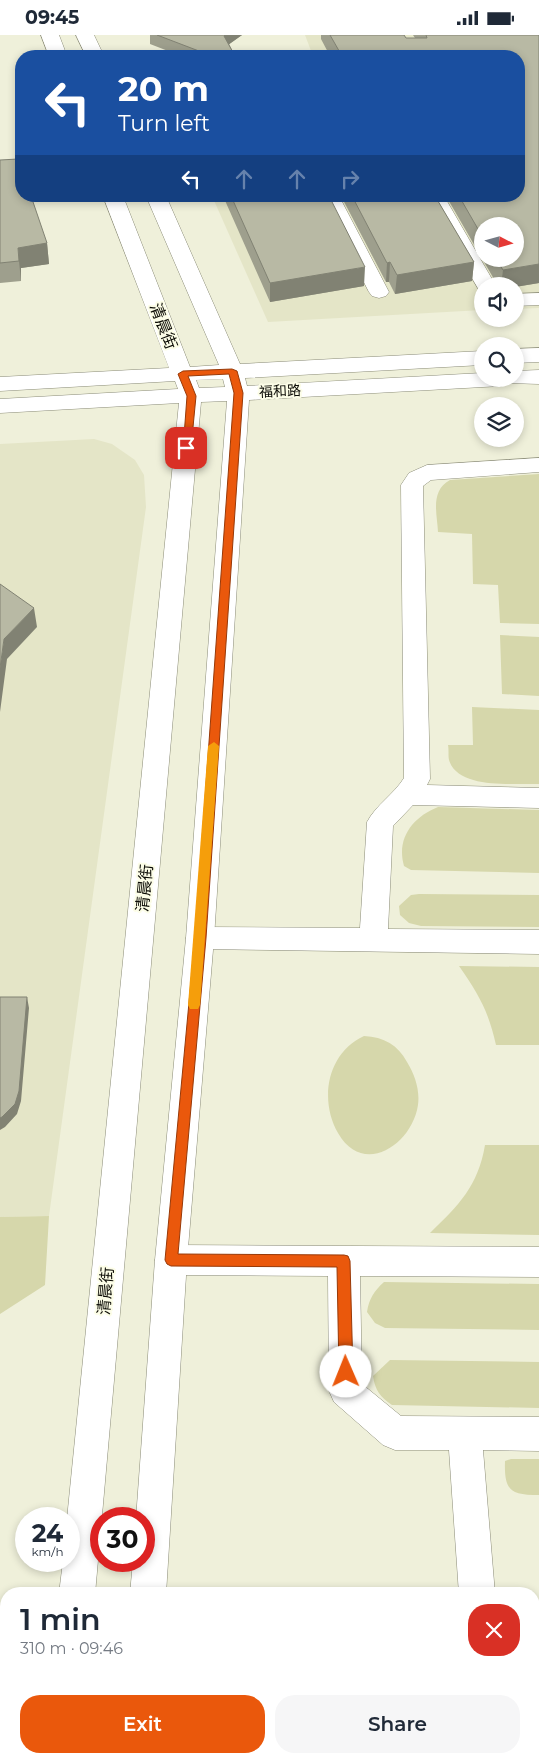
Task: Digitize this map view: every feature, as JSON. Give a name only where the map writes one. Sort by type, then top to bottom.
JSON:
[{"type":"street","points":[[50,35],[56,50]]},
{"type":"street","points":[[85,35],[92,50]]},
{"type":"street","name":"清晨街","points":[[78,1587],[187,385],[115,202]]},
{"type":"street","points":[[148,1587],[171,1260],[200,938],[235,382],[159,202]]},
{"type":"street","points":[[332,202],[379,292]]},
{"type":"street","points":[[437,202],[481,277]]},
{"type":"street","points":[[524,300],[539,299]]},
{"type":"street","points":[[524,356],[539,355]]},
{"type":"street","name":"福和路","points":[[0,407],[187,385],[474,359]]},
{"type":"street","points":[[524,378],[539,377]]},
{"type":"street","name":"福和路","points":[[235,382],[474,379]]},
{"type":"street","name":"福和路","points":[[0,383],[187,385]]},
{"type":"street","points":[[373,939],[380,822],[407,795],[417,779],[412,485],[417,479],[427,473],[539,465]]},
{"type":"street","points":[[407,795],[539,798]]},
{"type":"street","points":[[200,938],[539,942]]},
{"type":"street","points":[[171,1260],[539,1262]]},
{"type":"street","points":[[344,1261],[346,1391],[395,1433],[539,1434]]},
{"type":"street","points":[[465,1433],[476,1587]]},
{"type":"shaded area","points":[[305,35],[539,35],[539,308],[524,309],[524,277],[474,277],[474,310],[268,322],[215,202],[525,202],[525,50],[311,50]]},
{"type":"shaded area","points":[[94,439],[112,444],[135,460],[144,475],[146,507],[49,1216],[0,1217],[0,444]]},
{"type":"shaded area","points":[[539,474],[539,624],[500,623],[498,585],[473,584],[472,534],[438,532],[437,496],[444,485],[450,480]]},
{"type":"shaded area","points":[[500,635],[539,637],[539,696],[502,694]]},
{"type":"shaded area","points":[[472,707],[539,710],[539,784],[502,784],[475,781],[454,770],[449,760],[448,745],[473,745]]},
{"type":"shaded area","points":[[438,807],[539,810],[539,873],[411,870],[404,866],[402,846],[409,830],[421,817]]},
{"type":"shaded area","points":[[411,895],[539,895],[539,927],[421,926],[409,923],[400,915],[399,906]]},
{"type":"shaded area","points":[[459,966],[539,967],[539,1045],[496,1045],[490,1022],[482,1003]]},
{"type":"shaded area","points":[[364,1036],[384,1040],[399,1051],[412,1072],[418,1094],[418,1105],[414,1119],[406,1132],[397,1143],[385,1151],[373,1154],[360,1153],[348,1146],[338,1133],[332,1120],[329,1106],[328,1092],[335,1065],[351,1044]]},
{"type":"shaded area","points":[[485,1145],[539,1145],[539,1235],[430,1233],[466,1194],[478,1172]]},
{"type":"shaded area","points":[[49,1216],[45,1285],[0,1314],[0,1217]]},
{"type":"shaded area","points":[[384,1282],[539,1284],[539,1330],[385,1328],[375,1323],[367,1312],[372,1295]]},
{"type":"shaded area","points":[[390,1360],[539,1362],[539,1408],[392,1405],[379,1393],[373,1376]]},
{"type":"shaded area","points":[[511,1459],[539,1459],[539,1495],[521,1494],[511,1489],[506,1479],[505,1461]]},
{"type":"building","points":[[157,35],[225,35],[232,50],[196,50]]},
{"type":"building","points":[[330,35],[404,35],[406,38],[427,38],[426,35],[539,35],[539,264],[524,266],[524,217],[474,217],[474,222],[462,202],[525,202],[525,50],[339,50]]},
{"type":"building","points":[[15,159],[15,202],[33,202],[47,243],[18,248],[19,261],[0,263],[0,160]]},
{"type":"building","points":[[234,202],[332,202],[365,267],[270,283]]},
{"type":"building","points":[[355,202],[439,202],[474,262],[397,275],[390,262],[387,263]]},
{"type":"building","points":[[501,267],[521,267],[503,270]]},
{"type":"building","points":[[0,584],[34,608],[4,639],[0,668]]},
{"type":"building","points":[[0,997],[27,997],[19,1091],[15,1104],[0,1118]]},
{"type":"slow traffic","points":[[194,1005],[214,746]]},
{"type":"route","points":[[186,448],[191,396],[183,374],[232,371],[238,393],[235,445],[200,938],[171,1260],[344,1261],[346,1372]]}]
